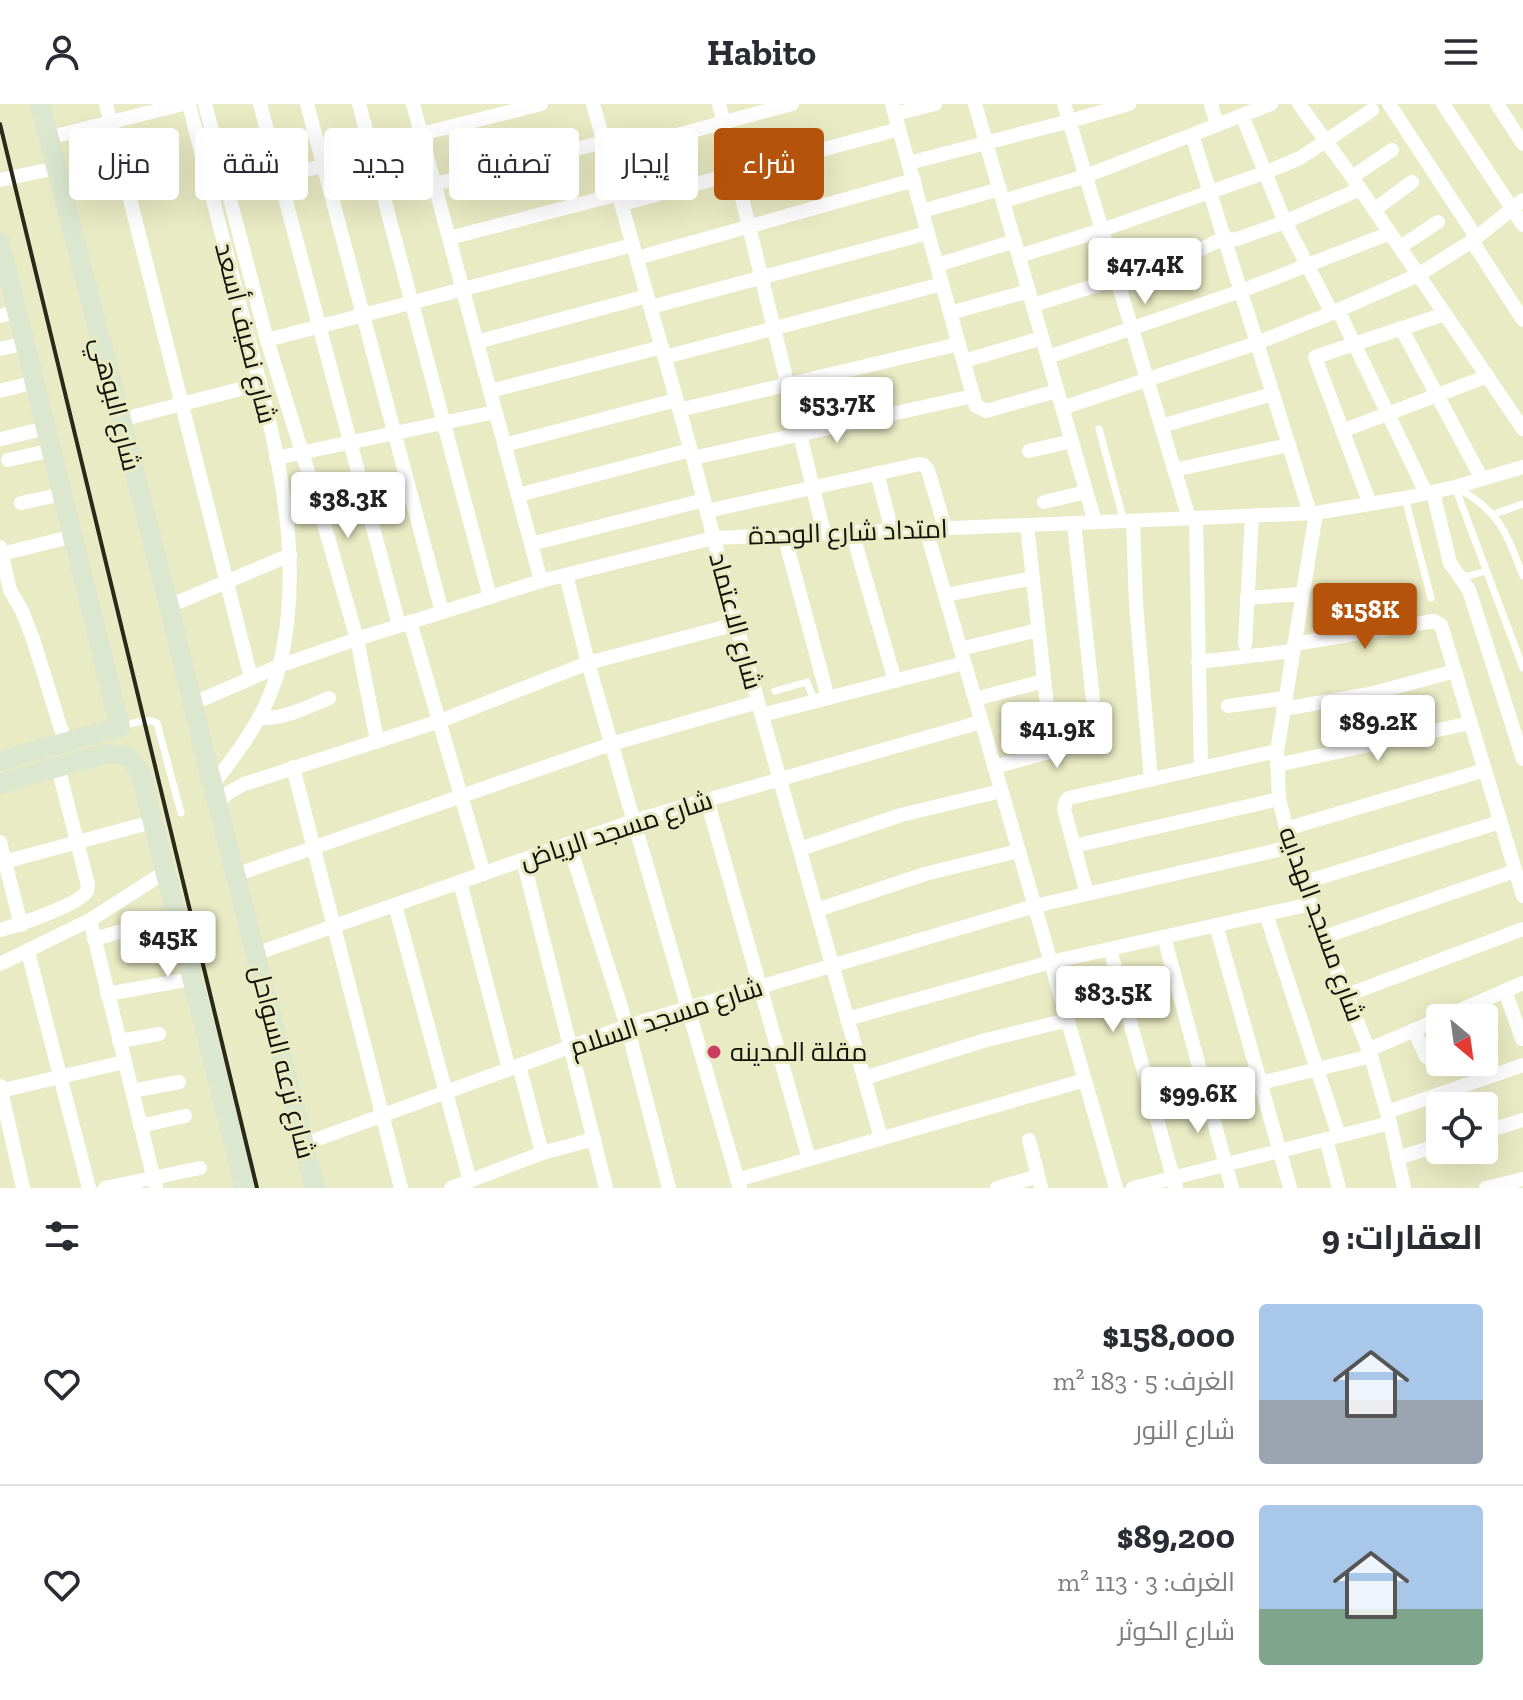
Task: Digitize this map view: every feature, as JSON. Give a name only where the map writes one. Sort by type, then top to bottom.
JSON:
[{"type":"main road","name":"شارع البوهي","points":[[40,104],[194,703]]},
{"type":"main road","points":[[0,761],[120,727],[25,343],[9,314],[1,250]]},
{"type":"main road","name":"شارع ترعه السواحل","points":[[194,703],[315,1188]]},
{"type":"main road","points":[[0,784],[104,754],[120,753],[133,761],[141,775],[245,1188]]},
{"type":"street","points":[[106,104],[251,678]]},
{"type":"street","points":[[48,138],[186,104]]},
{"type":"street","name":"شارع نصيف أسعد","points":[[186,104],[260,384],[284,493],[290,555],[289,613],[279,666],[259,718],[215,794]]},
{"type":"street","name":"شارع نصيف أسعد","points":[[205,104],[211,128]]},
{"type":"street","points":[[260,104],[266,128]]},
{"type":"street","points":[[307,104],[324,166],[308,170]]},
{"type":"street","points":[[359,104],[490,597]]},
{"type":"street","points":[[413,104],[419,128]]},
{"type":"street","points":[[433,131],[541,104]]},
{"type":"street","name":"شارع الاعتماد","points":[[593,104],[600,128]]},
{"type":"street","points":[[719,104],[725,128]]},
{"type":"street","points":[[696,128],[792,104]]},
{"type":"street","points":[[935,104],[894,109],[976,406],[986,411],[1057,391]]},
{"type":"street","points":[[975,104],[1095,522]]},
{"type":"street","points":[[1064,104],[1174,470],[1192,518],[1201,768]]},
{"type":"street","points":[[909,163],[1129,104]]},
{"type":"street","points":[[1211,104],[1217,125]]},
{"type":"street","points":[[1299,104],[1523,429]]},
{"type":"street","points":[[1389,104],[1523,320]]},
{"type":"street","points":[[1443,104],[1518,204],[1523,225]]},
{"type":"street","points":[[1497,104],[1523,144]]},
{"type":"street","points":[[922,211],[1086,176],[1265,105]]},
{"type":"street","points":[[1019,256],[1264,173],[1300,158],[1372,110]]},
{"type":"street","points":[[1242,115],[1264,173],[1307,267],[1355,343],[1430,492],[1446,554],[1454,572],[1469,590],[1523,759]]},
{"type":"street","points":[[824,149],[899,129]]},
{"type":"street","points":[[1192,135],[1313,513]]},
{"type":"street","points":[[435,184],[595,150]]},
{"type":"street","points":[[950,313],[1117,279],[1225,239],[1237,239],[1285,222],[1356,183],[1392,150]]},
{"type":"street","points":[[0,180],[56,168]]},
{"type":"street","points":[[433,177],[541,581]]},
{"type":"street","points":[[267,340],[463,290],[749,227],[914,180]]},
{"type":"street","points":[[1374,210],[1412,182]]},
{"type":"street","name":"شارع نصيف أسعد","points":[[230,200],[267,340],[357,639],[377,741]]},
{"type":"street","points":[[285,200],[350,443],[405,623],[440,721],[484,874]]},
{"type":"street","points":[[333,200],[442,612]]},
{"type":"street","points":[[449,238],[616,200]]},
{"type":"street","name":"شارع الاعتماد","points":[[620,200],[881,1138]]},
{"type":"street","points":[[742,200],[824,533]]},
{"type":"street","points":[[1062,408],[1257,343],[1418,275],[1474,239],[1518,204]]},
{"type":"street","points":[[1400,247],[1438,222]]},
{"type":"street","points":[[477,342],[761,277],[928,233]]},
{"type":"street","points":[[1048,357],[1241,291],[1390,233]]},
{"type":"street","points":[[937,265],[1015,241]]},
{"type":"street","points":[[490,391],[774,328],[942,284]]},
{"type":"street","points":[[1370,504],[1315,357],[1445,314]]},
{"type":"street","points":[[1401,328],[1482,479]]},
{"type":"street","points":[[964,361],[1042,338]]},
{"type":"street","points":[[0,349],[25,343]]},
{"type":"street","points":[[504,445],[959,344]]},
{"type":"street","points":[[1342,431],[1488,376]]},
{"type":"street","points":[[0,391],[35,382]]},
{"type":"street","points":[[120,420],[260,384]]},
{"type":"street","points":[[1161,426],[1273,394]]},
{"type":"street","points":[[518,495],[691,454],[973,396]]},
{"type":"street","points":[[276,458],[495,412]]},
{"type":"street","points":[[1,439],[46,428]]},
{"type":"street","points":[[1029,451],[1072,441]]},
{"type":"street","points":[[1174,470],[1289,445]]},
{"type":"street","points":[[8,460],[52,450]]},
{"type":"street","points":[[531,544],[706,505],[813,487],[917,464],[924,465],[928,470],[945,528]]},
{"type":"street","name":"امتداد شارع الوحدة","points":[[194,703],[279,666],[405,623],[541,581],[713,538],[1313,513],[1405,498],[1523,467]]},
{"type":"street","points":[[877,473],[892,531]]},
{"type":"street","points":[[1044,502],[1086,492]]},
{"type":"street","points":[[21,503],[63,494]]},
{"type":"street","name":"شارع مسجد الهدايه","points":[[1313,513],[1277,758],[1279,799],[1302,883],[1369,1053],[1389,1118],[1404,1188]]},
{"type":"street","points":[[1245,644],[1252,516]]},
{"type":"street","points":[[1129,521],[1151,780]]},
{"type":"street","points":[[994,767],[1097,737],[1074,523]]},
{"type":"street","points":[[1027,525],[1052,751]]},
{"type":"street","points":[[926,529],[1116,1188]]},
{"type":"street","points":[[852,532],[895,681]]},
{"type":"street","points":[[784,535],[821,700]]},
{"type":"street","points":[[65,742],[22,611],[5,591],[1,550],[74,536]]},
{"type":"street","points":[[169,606],[290,555]]},
{"type":"street","points":[[566,575],[588,663],[738,1184],[809,1159],[1085,1080]]},
{"type":"street","points":[[945,595],[1033,578]]},
{"type":"street","points":[[1247,598],[1302,594]]},
{"type":"street","points":[[1198,662],[1438,622],[1523,896]]},
{"type":"street","points":[[215,794],[228,793],[244,784],[293,767],[440,721],[588,663],[736,624]]},
{"type":"street","points":[[235,875],[611,744],[760,709],[821,700],[895,681],[1038,630]]},
{"type":"street","points":[[1228,706],[1370,694],[1455,671]]},
{"type":"street","points":[[975,699],[1044,681]]},
{"type":"street","points":[[259,718],[292,714],[329,698]]},
{"type":"street","name":"شارع مسجد الرياض","points":[[255,954],[633,821],[981,722]]},
{"type":"street","points":[[1087,894],[1064,809],[1066,801],[1073,797],[1201,768],[1277,758],[1470,723]]},
{"type":"street","points":[[0,930],[21,925],[85,894],[88,885],[58,767]]},
{"type":"street","points":[[293,767],[401,1188]]},
{"type":"street","points":[[1286,829],[1485,770]]},
{"type":"street","points":[[800,849],[901,815],[1001,791]]},
{"type":"street","points":[[1074,846],[1279,799]]},
{"type":"street","points":[[707,800],[809,1159]]},
{"type":"street","points":[[2,863],[152,822]]},
{"type":"street","points":[[1302,883],[1500,822]]},
{"type":"street","points":[[0,842],[2,863],[21,925]]},
{"type":"street","points":[[569,844],[627,1026],[669,1188]]},
{"type":"street","name":"شارع مسجد السلام","points":[[304,1144],[627,1026],[1035,906],[1291,847]]},
{"type":"street","points":[[817,910],[925,874],[1018,851]]},
{"type":"street","points":[[523,860],[606,1188]]},
{"type":"street","points":[[1324,937],[1515,871]]},
{"type":"street","points":[[0,964],[90,920],[165,872]]},
{"type":"street","points":[[460,882],[542,1153]]},
{"type":"street","points":[[847,1019],[1051,962],[1311,904]]},
{"type":"street","points":[[395,905],[470,1181]]},
{"type":"street","points":[[1266,914],[1317,1069],[1339,1188]]},
{"type":"street","points":[[90,920],[155,1184]]},
{"type":"street","points":[[1216,925],[1290,1188]]},
{"type":"street","points":[[94,939],[130,929]]},
{"type":"street","points":[[1347,995],[1523,929]]},
{"type":"street","points":[[1164,937],[1232,1188]]},
{"type":"street","points":[[1110,949],[1174,1183]]},
{"type":"street","points":[[28,952],[89,1188]]},
{"type":"street","points":[[107,994],[191,979]]},
{"type":"street","points":[[1483,1004],[1523,983]]},
{"type":"street","points":[[1505,991],[1522,1039]]},
{"type":"street","points":[[864,1078],[986,1040],[1068,1020]]},
{"type":"street","points":[[1154,1109],[1369,1053],[1426,1025]]},
{"type":"street","points":[[1414,1030],[1426,1057]]},
{"type":"street","points":[[119,1041],[159,1034]]},
{"type":"street","points":[[23,1188],[0,1089],[124,1062]]},
{"type":"street","points":[[1133,1188],[1174,1183],[1225,1165],[1332,1137],[1523,1065]]},
{"type":"street","points":[[132,1091],[179,1082]]},
{"type":"street","points":[[140,1126],[185,1116]]},
{"type":"street","points":[[1498,1128],[1523,1120]]},
{"type":"street","points":[[451,1188],[542,1153],[594,1139]]},
{"type":"street","points":[[997,1188],[1040,1182],[1029,1140]]},
{"type":"street","points":[[1397,1158],[1426,1149]]},
{"type":"street","points":[[105,1188],[155,1184],[200,1168]]},
{"type":"street","points":[[1486,1188],[1523,1179]]},
{"type":"lane","points":[[1099,429],[1129,521]]},
{"type":"lane","points":[[1455,487],[1476,498],[1494,514],[1523,576]]},
{"type":"lane","points":[[1455,487],[1523,668]]},
{"type":"lane","points":[[1405,498],[1431,598]]},
{"type":"lane","points":[[1494,514],[1523,504]]},
{"type":"lane","points":[[1461,578],[1486,571]]},
{"type":"lane","points":[[775,691],[807,682],[821,700]]},
{"type":"lane","points":[[120,727],[147,720],[157,723],[181,813]]},
{"type":"railway","points":[[0,124],[257,1188]]},
{"type":"place","name":"مقلة المدينه","points":[[714,1052]]}]
